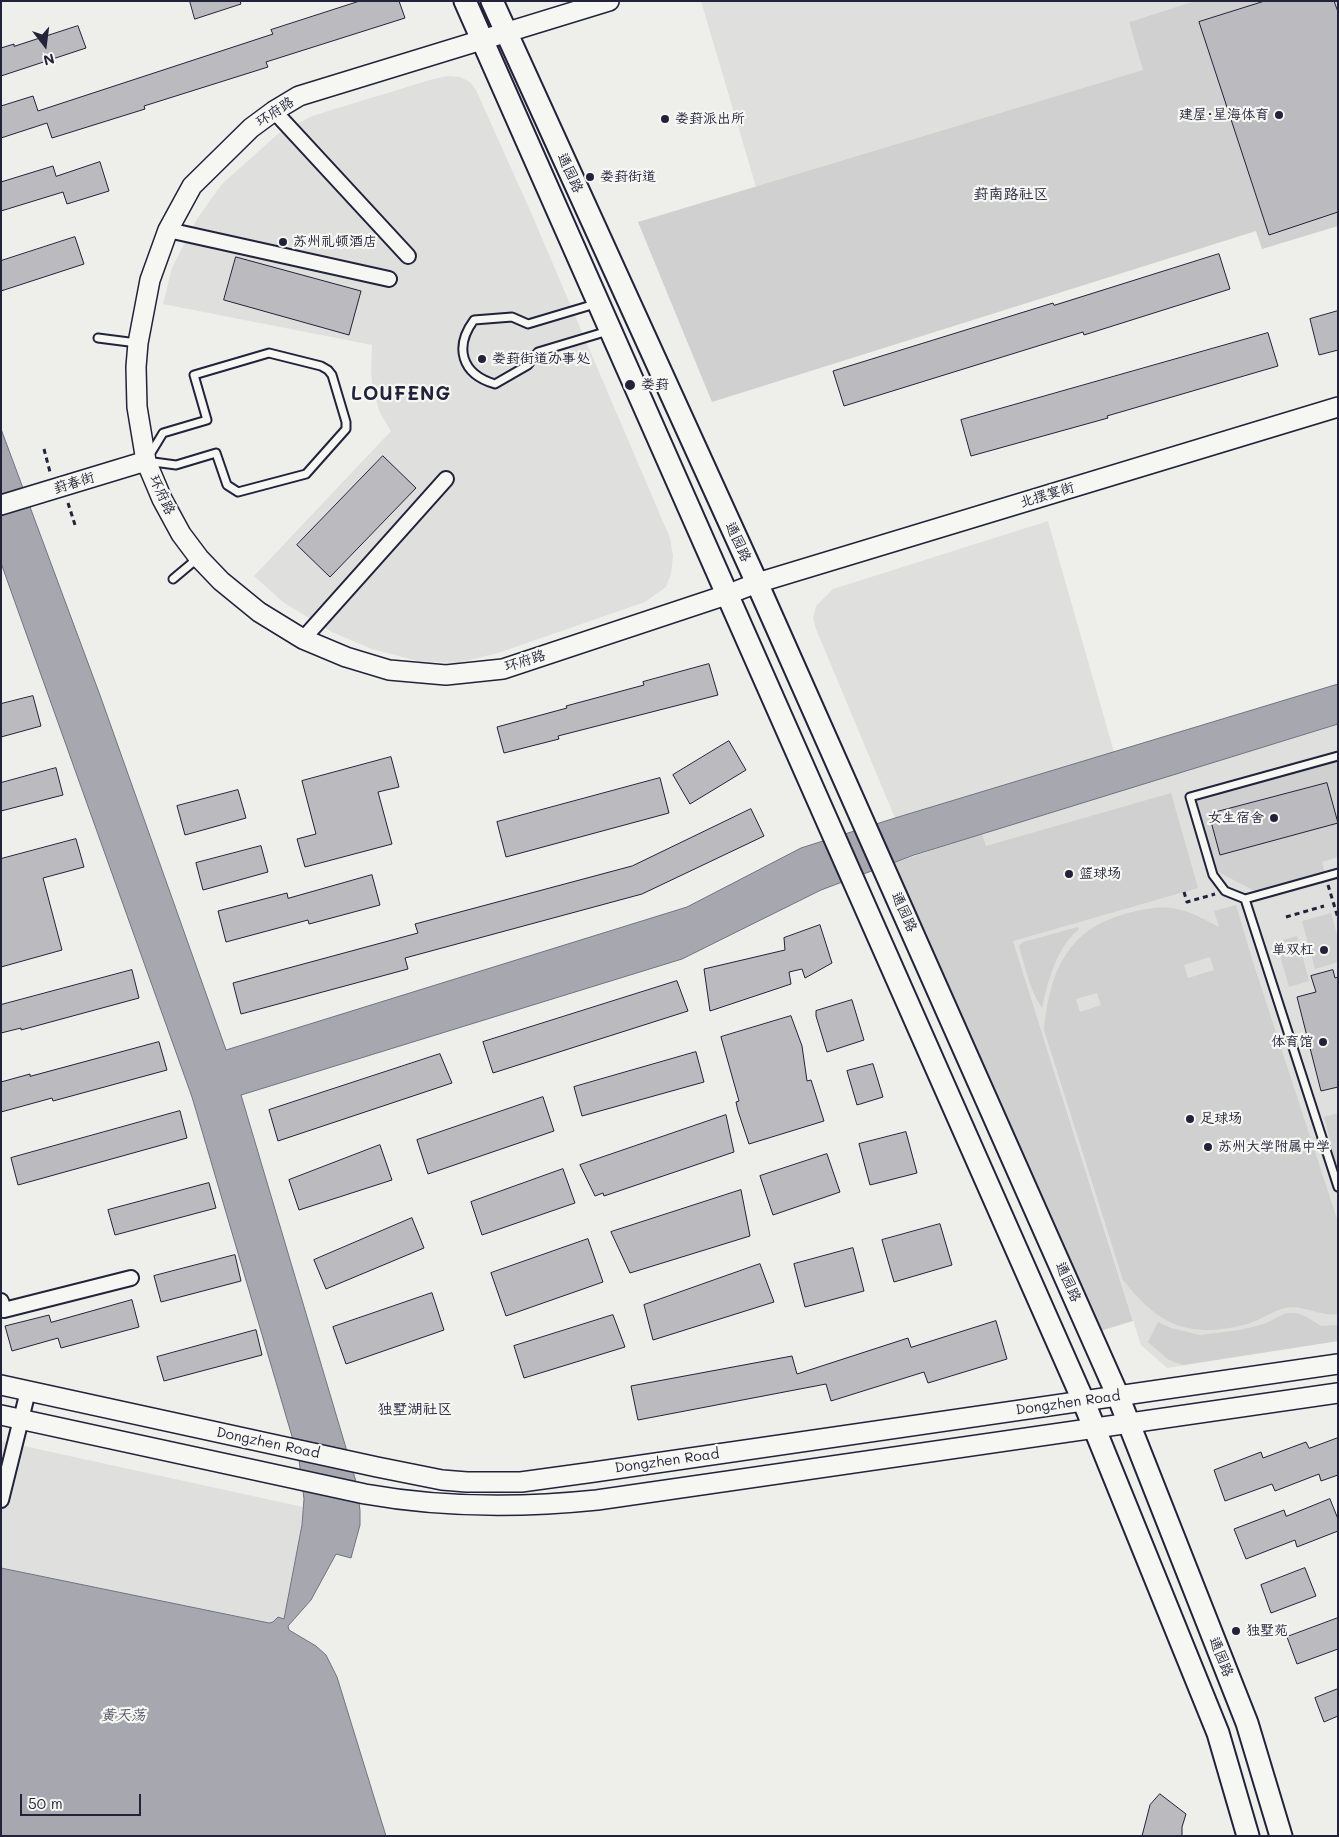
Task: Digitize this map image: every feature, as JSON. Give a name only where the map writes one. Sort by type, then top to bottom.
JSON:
[{"type":"main road","name":"通园路","points":[[464,1],[1095,1428],[1218,1733],[1248,1836]]},
{"type":"main road","name":"通园路","points":[[492,1],[864,821],[1118,1396],[1247,1723],[1281,1836]]},
{"type":"main road","name":"环府路","points":[[609,1],[299,96],[251,128],[192,186],[168,230],[150,280],[138,343],[136,367],[137,406],[146,461],[162,499],[181,534],[198,558],[222,581],[259,612],[303,639],[346,657],[390,670],[446,675],[502,669],[757,583]]},
{"type":"main road","name":"北摆宴街","points":[[757,583],[1338,407]]},
{"type":"main road","name":"葑春街","points":[[1,505],[146,461]]},
{"type":"main road","name":"Dongzhen Road","points":[[1,1385],[355,1463],[442,1480],[521,1482],[1338,1364]]},
{"type":"main road","name":"Dongzhen Road","points":[[1,1415],[408,1502],[512,1506],[597,1500],[1338,1393]]},
{"type":"street","points":[[274,111],[408,256]]},
{"type":"street","points":[[168,230],[390,279]]},
{"type":"street","points":[[303,639],[446,479]]},
{"type":"street","points":[[1,1300],[4,1310],[131,1278]]},
{"type":"street","points":[[1,1500],[28,1391]]},
{"type":"lane","points":[[598,303],[528,324],[512,317],[474,320],[467,330],[463,341],[462,353],[466,364],[473,374],[495,384],[528,365],[538,352],[610,331]]},
{"type":"lane","points":[[98,338],[138,343]]},
{"type":"lane","points":[[269,353],[321,366],[332,375],[346,422],[346,429],[306,474],[238,492],[227,485],[216,453],[176,466],[146,461],[164,433],[207,420],[194,375],[269,353]]},
{"type":"lane","points":[[173,579],[198,558]]},
{"type":"lane","points":[[1338,756],[1190,797],[1214,875],[1225,891],[1245,898],[1338,873]]},
{"type":"lane","points":[[1245,898],[1338,1187]]},
{"type":"path","points":[[44,449],[76,528]]},
{"type":"path","points":[[1325,876],[1338,918]]},
{"type":"path","points":[[1184,892],[1187,902],[1225,891]]},
{"type":"path","points":[[1286,917],[1324,906]]},
{"type":"shaded area","points":[[701,1],[1195,1],[1129,22],[1144,70],[756,187]]},
{"type":"shaded area","points":[[1195,1],[1338,1],[1338,226],[1262,249],[1256,231],[712,402],[638,222],[1143,70],[1129,22]]},
{"type":"shaded area","points":[[448,76],[460,77],[470,82],[476,90],[529,208],[670,538],[673,556],[671,574],[666,587],[645,602],[498,653],[457,663],[418,661],[372,649],[332,632],[283,602],[254,576],[391,431],[380,413],[373,390],[371,373],[372,345],[163,304],[172,268],[197,219],[222,184],[278,134],[312,116]]},
{"type":"shaded area","points":[[1048,521],[1114,752],[895,818],[816,629],[813,618],[816,606],[833,589]]},
{"type":"shaded area","name":"苏州大学附属中学","points":[[1338,724],[1338,1341],[1167,1368],[1141,1345],[1013,941],[982,833]]},
{"type":"shaded area","points":[[1338,759],[1338,857],[1322,862],[1325,874],[1257,892],[1216,871],[1195,798]]},
{"type":"shaded area","points":[[1171,793],[1198,888],[1013,941],[1133,1321],[1097,1332],[891,864],[982,833],[986,846]]},
{"type":"shaded area","points":[[1236,905],[1338,1222],[1338,1314],[1325,1314],[1292,1307],[1281,1309],[1240,1326],[1208,1330],[1177,1325],[1155,1313],[1143,1303],[1123,1280],[1044,1030],[1051,988],[1058,970],[1066,954],[1092,928],[1110,919],[1132,912],[1163,907],[1186,911],[1219,927],[1214,911]],"holes":[[[1210,957],[1214,970],[1188,978],[1184,965]],[[1097,993],[1101,1005],[1080,1012],[1076,999]]]},
{"type":"shaded area","name":"单双杠","points":[[1331,913],[1338,938],[1338,962],[1315,969],[1302,921]]},
{"type":"shaded area","points":[[1078,927],[1079,929],[1064,946],[1054,965],[1042,1008],[1031,986],[1019,946],[1023,942]]},
{"type":"shaded area","points":[[1297,936],[1309,981],[1289,987],[1276,942]]},
{"type":"shaded area","points":[[1338,1113],[1338,1163],[1336,1164],[1324,1117]]},
{"type":"shaded area","points":[[1286,1313],[1297,1313],[1321,1326],[1338,1325],[1338,1341],[1183,1365],[1169,1360],[1148,1342],[1158,1322],[1171,1328],[1200,1335],[1240,1330],[1264,1324]]},
{"type":"shaded area","points":[[1,1441],[303,1507],[302,1525],[284,1619],[269,1623],[1,1568]]},
{"type":"water","name":"黄天荡","points":[[1,429],[101,698],[226,1050],[687,907],[801,848],[1338,684],[1338,724],[914,855],[821,890],[682,959],[241,1095],[357,1485],[360,1511],[360,1525],[351,1558],[336,1554],[311,1600],[288,1626],[289,1630],[316,1646],[326,1655],[337,1677],[386,1836],[1,1836],[1,1568],[269,1623],[278,1617],[284,1619],[302,1525],[304,1499],[299,1460],[192,1097],[1,563]]},
{"type":"building","points":[[190,1],[240,1],[241,4],[195,19]]},
{"type":"building","points":[[360,1],[399,1],[405,18],[266,62],[268,67],[144,106],[145,109],[52,138],[47,123],[1,138],[1,106],[33,96],[38,111],[273,34],[271,30]]},
{"type":"building","name":"建屋·星海体育","points":[[1265,1],[1334,1],[1338,12],[1338,212],[1269,235],[1199,22]]},
{"type":"building","points":[[78,26],[86,48],[1,76],[1,48],[14,44],[14,46]]},
{"type":"building","points":[[100,162],[109,191],[67,204],[63,192],[1,211],[1,182],[53,166],[56,176]]},
{"type":"building","points":[[75,237],[84,264],[1,291],[1,261]]},
{"type":"building","points":[[1219,254],[1230,289],[1084,335],[1083,332],[844,406],[833,371]]},
{"type":"building","points":[[236,257],[361,291],[349,335],[224,300]]},
{"type":"building","points":[[1338,311],[1338,350],[1319,355],[1310,319]]},
{"type":"building","points":[[1268,333],[1278,366],[1107,416],[1108,418],[971,456],[961,420]]},
{"type":"building","points":[[383,456],[416,488],[330,577],[297,545]]},
{"type":"building","points":[[709,664],[718,695],[558,736],[559,739],[504,753],[497,727],[567,708],[566,706],[644,685],[643,682]]},
{"type":"building","points":[[33,696],[41,726],[1,737],[1,704]]},
{"type":"building","points":[[729,741],[746,770],[690,804],[673,775]]},
{"type":"building","points":[[391,757],[399,787],[378,792],[392,844],[305,867],[297,839],[316,834],[302,781]]},
{"type":"building","points":[[56,768],[63,795],[1,811],[1,783]]},
{"type":"building","points":[[660,778],[669,813],[506,857],[497,822]]},
{"type":"building","name":"女生宿舍","points":[[1327,783],[1338,823],[1220,855],[1209,814]]},
{"type":"building","points":[[238,790],[246,818],[185,835],[177,806]]},
{"type":"building","points":[[751,809],[764,836],[642,894],[405,958],[408,969],[241,1014],[233,983],[418,933],[415,924],[632,866]]},
{"type":"building","points":[[76,839],[84,867],[43,878],[62,950],[1,967],[1,859]]},
{"type":"building","points":[[261,846],[268,872],[203,890],[196,863]]},
{"type":"building","points":[[372,875],[380,905],[309,924],[308,920],[226,942],[218,911],[287,893],[288,898]]},
{"type":"building","points":[[820,925],[832,963],[805,978],[802,969],[789,972],[791,984],[710,1011],[704,969],[785,950],[784,938]]},
{"type":"building","points":[[132,970],[139,998],[21,1030],[21,1028],[1,1033],[1,1005]]},
{"type":"building","name":"体育馆","points":[[1333,970],[1335,978],[1338,977],[1338,1087],[1321,1091],[1297,997],[1316,992],[1311,976]]},
{"type":"building","points":[[677,981],[688,1011],[493,1073],[483,1042]]},
{"type":"building","points":[[852,1000],[864,1040],[827,1052],[816,1011]]},
{"type":"building","points":[[791,1016],[802,1046],[807,1081],[811,1080],[824,1121],[749,1144],[738,1111],[736,1102],[739,1101],[721,1037]]},
{"type":"building","points":[[159,1042],[167,1070],[53,1101],[52,1098],[1,1112],[1,1082]]},
{"type":"building","points":[[696,1052],[704,1082],[582,1116],[574,1087]]},
{"type":"building","points":[[440,1054],[452,1083],[278,1141],[269,1110]]},
{"type":"building","points":[[873,1064],[883,1097],[857,1105],[847,1071]]},
{"type":"building","points":[[543,1097],[554,1131],[428,1174],[417,1140]]},
{"type":"building","points":[[180,1111],[187,1138],[18,1185],[11,1158]]},
{"type":"building","points":[[726,1115],[734,1152],[604,1196],[603,1193],[595,1196],[580,1165]]},
{"type":"building","points":[[906,1132],[917,1173],[870,1185],[859,1144]]},
{"type":"building","points":[[380,1145],[392,1180],[299,1210],[289,1180]]},
{"type":"building","points":[[827,1154],[840,1192],[773,1215],[760,1176]]},
{"type":"building","points":[[563,1169],[575,1203],[482,1235],[471,1202]]},
{"type":"building","points":[[209,1183],[216,1208],[115,1235],[108,1210]]},
{"type":"building","points":[[741,1190],[750,1236],[630,1273],[611,1232]]},
{"type":"building","points":[[412,1218],[424,1248],[326,1289],[314,1260]]},
{"type":"building","points":[[940,1224],[952,1265],[894,1282],[882,1240]]},
{"type":"building","points":[[588,1239],[603,1282],[506,1316],[491,1273]]},
{"type":"building","points":[[853,1248],[864,1291],[805,1307],[794,1264]]},
{"type":"building","points":[[235,1255],[241,1281],[161,1302],[154,1276]]},
{"type":"building","points":[[760,1264],[774,1302],[653,1340],[644,1305]]},
{"type":"building","points":[[432,1293],[444,1330],[346,1364],[333,1327]]},
{"type":"building","points":[[132,1300],[139,1327],[61,1348],[58,1338],[12,1351],[5,1326],[49,1315],[51,1322]]},
{"type":"building","points":[[613,1315],[625,1347],[524,1378],[514,1346]]},
{"type":"building","points":[[996,1321],[1007,1359],[928,1383],[924,1372],[831,1401],[826,1384],[638,1420],[631,1386],[792,1356],[797,1374],[908,1338],[911,1347]]},
{"type":"building","points":[[256,1330],[262,1355],[164,1381],[157,1357]]},
{"type":"building","points":[[1338,1438],[1338,1475],[1321,1481],[1319,1474],[1275,1491],[1272,1484],[1225,1501],[1214,1470],[1261,1452],[1263,1458],[1306,1442],[1309,1448]]},
{"type":"building","points":[[1330,1499],[1338,1519],[1338,1531],[1297,1547],[1295,1540],[1246,1559],[1234,1529],[1284,1510],[1286,1516]]},
{"type":"building","points":[[1305,1568],[1316,1596],[1271,1613],[1261,1585]]},
{"type":"building","points":[[1338,1618],[1338,1649],[1297,1664],[1287,1637]]},
{"type":"building","points":[[1338,1689],[1338,1716],[1324,1722],[1315,1698]]},
{"type":"building","points":[[1160,1794],[1186,1814],[1182,1827],[1182,1836],[1142,1836],[1150,1805]]},
{"type":"place","name":"建屋·星海体育","points":[[1279,115]]},
{"type":"place","name":"娄葑派出所","points":[[665,119]]},
{"type":"place","name":"娄葑街道","points":[[590,177]]},
{"type":"place","name":"苏州礼顿酒店","points":[[283,242]]},
{"type":"place","name":"娄葑街道办事处","points":[[482,359]]},
{"type":"place","name":"娄葑","points":[[630,385]]},
{"type":"place","name":"女生宿舍","points":[[1274,818]]},
{"type":"place","name":"篮球场","points":[[1069,874]]},
{"type":"place","name":"单双杠","points":[[1324,950]]},
{"type":"place","name":"体育馆","points":[[1323,1042]]},
{"type":"place","name":"足球场","points":[[1190,1119]]},
{"type":"place","name":"苏州大学附属中学","points":[[1208,1147]]},
{"type":"place","name":"独墅苑","points":[[1236,1631]]},
{"type":"district","name":"葑南路社区","points":[[1011,194]]},
{"type":"district","name":"LOUFENG","points":[[401,394]]},
{"type":"district","name":"独墅湖社区","points":[[415,1409]]}]
